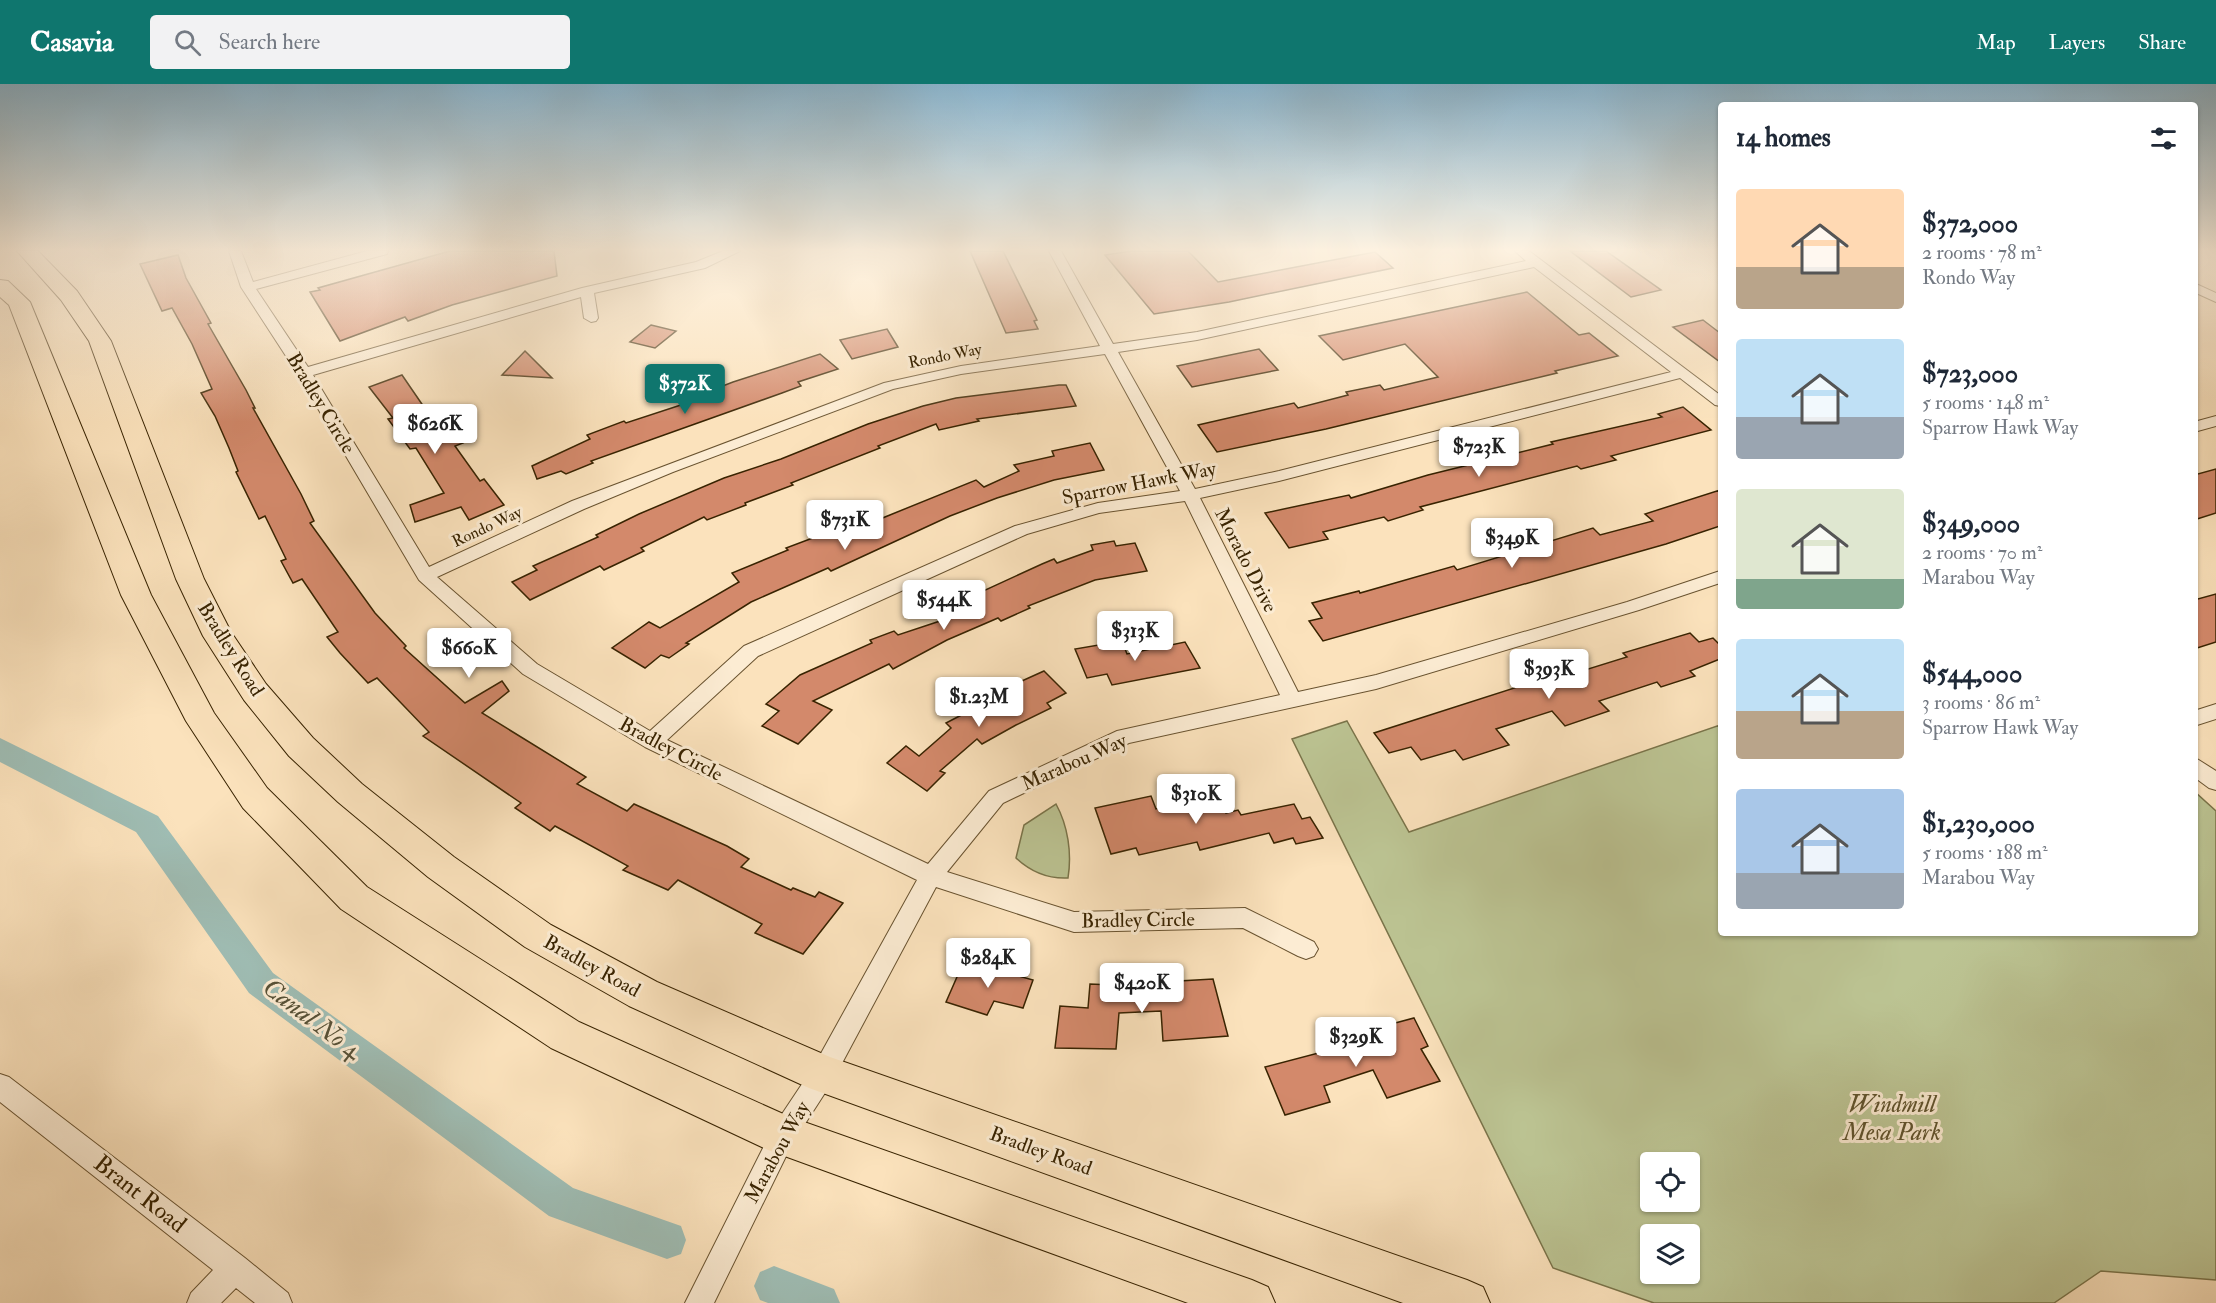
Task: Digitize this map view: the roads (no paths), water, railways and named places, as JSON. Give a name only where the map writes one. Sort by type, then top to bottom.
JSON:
[{"type":"main road","points":[[21,308],[136,595],[202,721],[255,798],[354,898],[565,1035],[783,1135],[1252,1303]]},
{"type":"main road","name":"Bradley Road","points":[[77,308],[100,341],[190,579],[218,636],[255,692],[301,747],[350,793],[441,867],[538,936],[643,994],[823,1074],[1467,1303]]},
{"type":"street","name":"Bradley Circle","points":[[262,308],[304,373],[425,576],[530,669],[652,742],[931,876],[1074,922],[1245,918],[1306,949]]},
{"type":"street","points":[[304,373],[529,308]]},
{"type":"street","points":[[590,308],[591,318]]},
{"type":"street","name":"Morado Drive","points":[[1087,308],[1190,495],[1292,700]]},
{"type":"street","name":"Rondo Way","points":[[425,576],[578,505],[667,469],[889,386],[962,370],[1197,336],[1328,308]]},
{"type":"street","points":[[1597,308],[1718,400]]},
{"type":"street","name":"Sparrow Hawk Way","points":[[652,742],[751,651],[1021,530],[1098,508],[1190,495],[1291,473],[1683,373]]},
{"type":"street","points":[[2198,426],[2216,421]]},
{"type":"street","name":"Marabou Way","points":[[699,1303],[783,1135],[823,1074],[931,876],[996,797],[1124,736],[1376,682],[1633,606],[1718,578]]},
{"type":"street","points":[[2198,718],[2216,711]]},
{"type":"street","points":[[2198,768],[2216,782]]},
{"type":"street","name":"Brant Road","points":[[0,1086],[278,1303]]},
{"type":"street","points":[[201,1303],[235,1268]]},
{"type":"waterway","name":"Canal No 4","points":[[0,749],[147,824],[261,983],[562,1203],[667,1240]]},
{"type":"waterway","name":"Canal No 4","points":[[774,1286],[820,1303]]},
{"type":"park label","name":"Windmill Mesa Park","points":[[1892,1118]]}]
